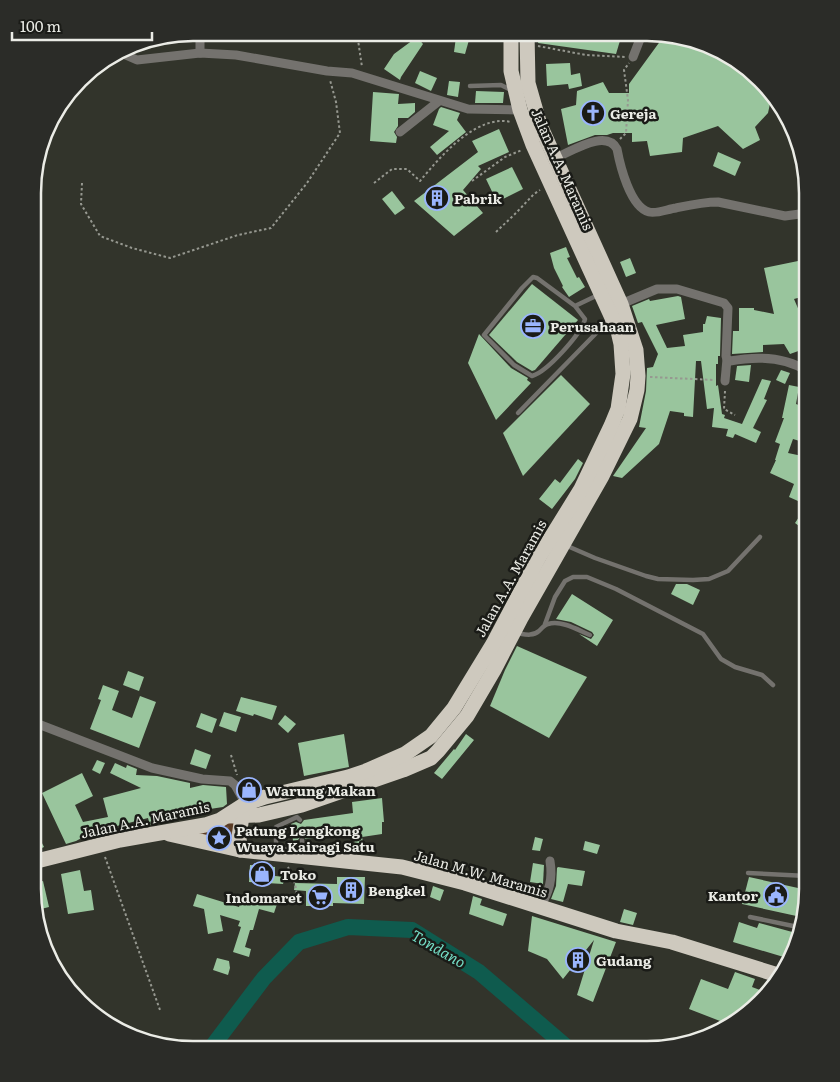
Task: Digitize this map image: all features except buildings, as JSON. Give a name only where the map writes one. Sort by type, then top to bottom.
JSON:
[{"type":"highway","name":"Jalan A.A. Maramis","points":[[41,860],[100,845],[205,825],[239,812],[265,797],[348,777],[405,754],[431,736],[499,648],[539,558],[581,488],[618,409],[623,386],[624,364],[621,344],[612,318],[525,125],[511,71],[511,41]]},
{"type":"highway","points":[[240,850],[239,812],[259,815],[302,806],[431,758],[467,716],[499,648],[514,633],[602,476],[630,419],[637,390],[636,350],[621,304],[540,124],[528,83],[526,41]]},
{"type":"highway","name":"Jalan M.W. Maramis","points":[[165,833],[240,850],[402,867],[465,883],[616,931],[672,942],[772,973]]},
{"type":"street","points":[[633,57],[639,41]]},
{"type":"street","points":[[200,42],[200,52]]},
{"type":"street","points":[[128,56],[137,60],[200,52],[236,54],[327,71],[352,73],[468,109],[520,110]]},
{"type":"street","points":[[400,132],[439,101]]},
{"type":"street","points":[[555,158],[599,139],[608,140],[615,145],[632,195],[641,207],[648,212],[718,202],[785,216],[799,214]]},
{"type":"street","points":[[621,304],[656,289],[677,289],[724,303],[728,308],[726,356],[728,360],[725,381]]},
{"type":"street","points":[[728,360],[770,358],[789,362],[799,367]]},
{"type":"street","points":[[41,725],[152,768],[202,779],[230,781],[235,786],[239,812]]},
{"type":"street","points":[[540,908],[550,888],[552,874],[550,861]]},
{"type":"lane","points":[[470,86],[500,85],[515,91]]},
{"type":"lane","points":[[533,277],[576,306],[584,319],[584,324],[565,348],[539,374],[532,376],[522,371],[508,360],[484,335],[533,277]]},
{"type":"lane","points":[[576,306],[601,293]]},
{"type":"lane","points":[[518,413],[612,318]]},
{"type":"lane","points":[[563,544],[595,558],[646,576],[693,580],[709,578],[728,571],[760,537]]},
{"type":"lane","points":[[514,633],[528,635],[537,633],[545,624],[555,597],[565,580],[573,577],[587,578],[616,589],[703,634],[722,659],[735,668],[762,675],[773,685]]},
{"type":"lane","points":[[545,624],[556,623],[590,635]]},
{"type":"lane","points":[[281,854],[276,827],[297,818],[300,820]]},
{"type":"lane","points":[[302,840],[304,856]]},
{"type":"lane","points":[[748,873],[798,876]]},
{"type":"lane","points":[[750,917],[794,926]]},
{"type":"path","points":[[534,41],[586,55],[633,57]]},
{"type":"path","points":[[358,42],[364,77]]},
{"type":"path","points":[[615,145],[626,133],[628,100],[624,70],[633,57]]},
{"type":"path","points":[[82,183],[81,204],[100,236],[132,248],[170,258],[238,235],[271,228],[307,183],[340,133],[336,102],[327,71]]},
{"type":"path","points":[[374,183],[392,169],[407,169],[420,181],[437,160],[453,146],[477,127],[488,122],[504,120],[525,125]]},
{"type":"path","points":[[472,181],[505,157],[533,145]]},
{"type":"path","points":[[496,232],[534,194],[550,183]]},
{"type":"path","points":[[638,376],[725,381],[724,409],[735,414]]},
{"type":"path","points":[[100,845],[160,1010]]},
{"type":"path","points":[[281,854],[295,886],[297,899],[294,905]]},
{"type":"shaded area","points":[[241,818],[238,847],[192,834]]},
{"type":"waterway","name":"Tondano","points":[[217,1040],[264,978],[299,942],[348,927],[412,930],[479,972],[558,1040]]},
{"type":"place","name":"Gereja","points":[[593,113]]},
{"type":"place","name":"Pabrik","points":[[437,198]]},
{"type":"place","name":"Perusahaan","points":[[533,326]]},
{"type":"place","name":"Warung Makan","points":[[249,790]]},
{"type":"place","name":"Patung Lengkong Wuaya Kairagi Satu","points":[[219,838]]},
{"type":"place","name":"Toko","points":[[262,874]]},
{"type":"place","name":"Bengkel","points":[[351,890]]},
{"type":"place","name":"Kantor","points":[[776,895]]},
{"type":"place","name":"Indomaret","points":[[320,897]]},
{"type":"place","name":"Gudang","points":[[578,960]]}]
